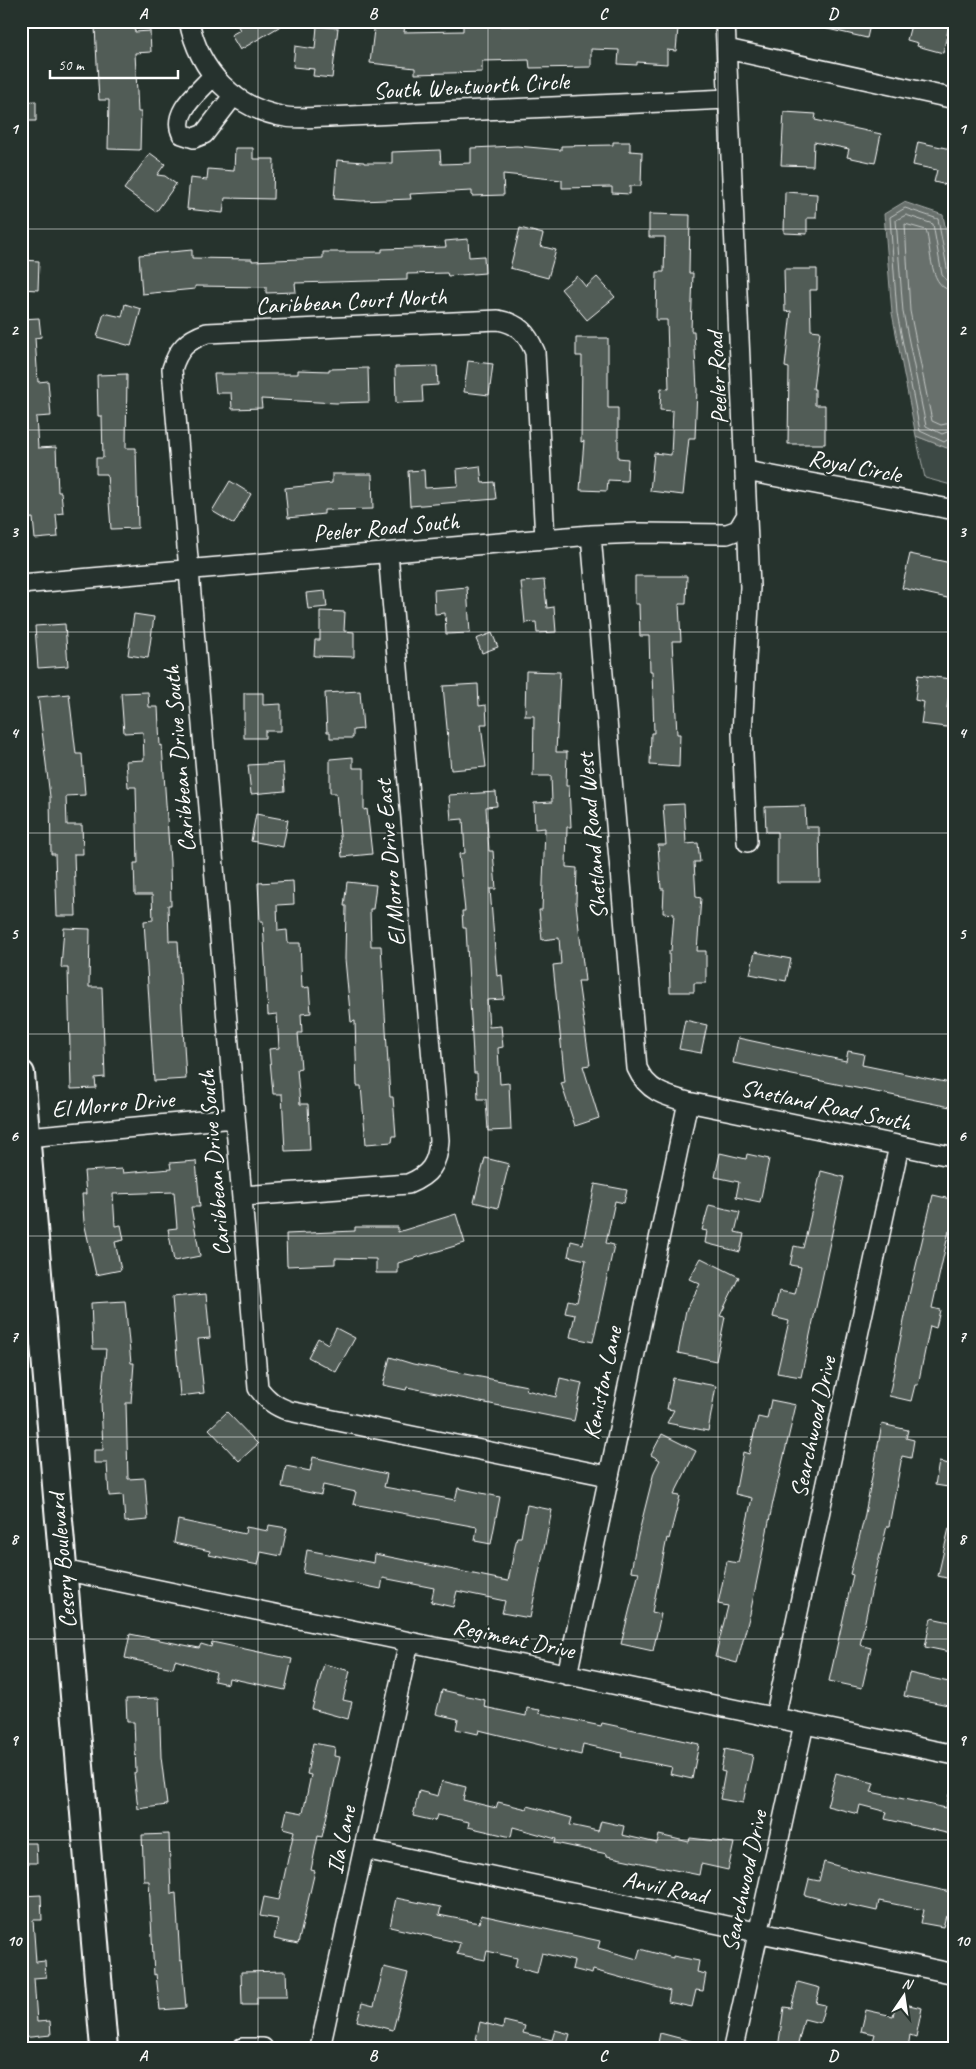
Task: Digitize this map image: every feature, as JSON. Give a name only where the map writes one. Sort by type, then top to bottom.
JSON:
[{"type":"main road","name":"Cesery Boulevard","points":[[21,1074],[104,2048]]},
{"type":"street","name":"South Wentworth Circle","points":[[189,21],[193,43],[223,86],[257,110],[286,117],[328,117],[728,99]]},
{"type":"street","name":"Peeler Road","points":[[725,21],[750,588],[742,733],[747,842]]},
{"type":"street","points":[[727,49],[955,99]]},
{"type":"street","name":"Caribbean Court North","points":[[185,344],[207,332],[498,320],[521,328],[530,339],[535,352],[546,539]]},
{"type":"street","name":"Caribbean Drive South","points":[[185,344],[176,354],[172,369],[258,1388],[266,1399],[276,1407],[289,1411],[608,1476]]},
{"type":"street","name":"Royal Circle","points":[[746,472],[955,510]]},
{"type":"street","name":"Peeler Road South","points":[[21,584],[592,535],[639,533],[727,534],[738,530],[747,515]]},
{"type":"street","name":"Shetland Road West","points":[[592,535],[637,1068],[647,1085],[660,1094],[688,1102]]},
{"type":"street","name":"El Morro Drive East","points":[[243,1196],[408,1184],[423,1178],[433,1168],[439,1156],[388,553]]},
{"type":"street","name":"Shetland Road South","points":[[688,1102],[955,1157]]},
{"type":"street","name":"Keniston Lane","points":[[567,1675],[688,1102]]},
{"type":"street","name":"El Morro Drive","points":[[26,1137],[234,1118]]},
{"type":"street","name":"Searchwood Drive","points":[[775,1718],[899,1146]]},
{"type":"street","name":"Regiment Drive","points":[[63,1570],[955,1755]]},
{"type":"street","name":"Ila Lane","points":[[320,2048],[408,1642]]},
{"type":"street","name":"Searchwood Drive","points":[[733,2048],[804,1724]]},
{"type":"street","name":"Anvil Road","points":[[364,1849],[955,1974]]},
{"type":"street","points":[[242,2048],[263,2048]]},
{"type":"shaded area","points":[[916,436],[947,448],[955,438],[955,486],[925,478]]},
{"type":"water","points":[[904,202],[943,215],[948,243],[953,298],[955,438],[947,448],[916,436],[892,313],[884,214]]},
{"type":"building","points":[[235,21],[289,21],[240,50],[231,35],[240,30]]},
{"type":"building","points":[[375,21],[405,25],[404,32],[463,31],[463,21],[490,21],[490,26],[531,26],[531,21],[590,21],[590,24],[678,28],[676,51],[667,50],[667,64],[637,62],[637,65],[618,64],[619,50],[591,49],[591,67],[530,68],[529,60],[482,61],[482,72],[415,74],[415,68],[370,63]]},
{"type":"building","points":[[820,21],[871,21],[867,38],[819,27]]},
{"type":"building","points":[[912,21],[950,21],[943,53],[917,46],[918,43],[907,40]]},
{"type":"building","points":[[134,25],[135,32],[150,31],[151,52],[135,53],[138,112],[141,112],[140,150],[108,149],[109,100],[99,100],[95,27]]},
{"type":"building","points":[[317,26],[338,28],[332,78],[313,76],[314,69],[293,67],[295,46],[315,49]]},
{"type":"building","points":[[36,101],[36,121],[21,121],[21,102]]},
{"type":"building","points":[[784,112],[816,114],[815,120],[881,134],[875,163],[847,157],[849,149],[814,142],[813,166],[781,165]]},
{"type":"building","points":[[613,142],[630,142],[630,151],[642,152],[641,186],[630,186],[630,194],[612,193],[612,187],[562,188],[562,180],[503,174],[504,195],[472,196],[472,191],[410,194],[411,199],[361,201],[334,199],[337,160],[364,163],[392,163],[392,152],[440,150],[441,164],[471,163],[471,148],[517,146],[561,150],[561,146],[613,145]]},
{"type":"building","points":[[918,142],[955,150],[955,175],[951,186],[934,182],[937,170],[913,165]]},
{"type":"building","points":[[235,148],[253,148],[253,159],[274,159],[273,199],[225,198],[223,213],[187,209],[190,178],[207,180],[208,169],[234,171]]},
{"type":"building","points":[[150,153],[165,164],[157,175],[165,176],[176,184],[156,212],[124,189]]},
{"type":"building","points":[[785,192],[817,194],[816,218],[807,218],[807,234],[784,233]]},
{"type":"building","points":[[649,214],[690,215],[689,273],[693,273],[691,331],[694,331],[697,390],[695,438],[689,438],[683,495],[650,491],[654,453],[671,455],[673,411],[660,410],[661,388],[669,389],[667,320],[656,320],[657,272],[664,272],[665,237],[649,237]]},
{"type":"building","points":[[520,228],[543,234],[540,246],[556,250],[548,278],[510,268]]},
{"type":"building","points":[[468,239],[469,257],[484,256],[485,273],[448,276],[447,273],[407,274],[407,280],[295,283],[296,292],[266,293],[266,287],[195,286],[195,289],[142,294],[139,255],[192,250],[192,258],[252,259],[252,261],[323,258],[323,252],[382,252],[382,249],[446,247],[445,241]]},
{"type":"building","points":[[21,260],[39,261],[38,290],[21,289]]},
{"type":"building","points":[[784,269],[817,269],[817,290],[810,290],[811,330],[820,331],[813,389],[815,389],[815,405],[825,405],[825,444],[788,444],[789,368],[785,367],[791,311],[785,312]]},
{"type":"building","points":[[577,276],[586,287],[597,277],[615,297],[587,320],[561,289]]},
{"type":"building","points":[[125,304],[141,309],[131,346],[97,337],[104,313],[122,317]]},
{"type":"building","points":[[39,318],[41,337],[35,338],[38,382],[48,381],[51,416],[36,417],[38,448],[56,447],[58,492],[61,492],[63,513],[56,514],[58,537],[35,539],[33,518],[24,519],[21,489],[21,319]]},
{"type":"building","points":[[576,338],[608,338],[608,408],[618,408],[618,458],[628,459],[627,481],[608,480],[607,491],[580,490],[584,441],[581,442],[582,356],[576,356]]},
{"type":"building","points":[[468,361],[493,364],[489,395],[464,392]]},
{"type":"building","points":[[437,366],[438,385],[422,386],[423,402],[396,403],[395,367]]},
{"type":"building","points":[[368,368],[369,402],[336,403],[261,399],[262,408],[232,409],[231,393],[216,393],[214,374],[298,374],[298,370],[329,371],[329,369]]},
{"type":"building","points":[[127,374],[126,448],[136,448],[138,528],[111,529],[107,474],[96,474],[96,458],[103,458],[102,416],[98,416],[97,375]]},
{"type":"building","points":[[480,466],[482,483],[494,482],[496,499],[410,506],[408,471],[424,470],[425,488],[458,486],[457,469]]},
{"type":"building","points":[[332,474],[372,474],[373,509],[324,510],[324,514],[288,518],[285,488],[332,483]]},
{"type":"building","points":[[230,481],[251,494],[234,524],[212,511]]},
{"type":"building","points":[[910,554],[955,564],[955,584],[952,599],[902,588]]},
{"type":"building","points":[[635,576],[687,576],[686,604],[679,604],[681,641],[672,641],[677,734],[680,734],[679,767],[650,765],[651,733],[654,733],[652,671],[650,671],[649,636],[640,636],[639,604],[635,604]]},
{"type":"building","points":[[544,580],[547,608],[554,607],[556,632],[537,633],[536,622],[525,623],[521,582]]},
{"type":"building","points":[[467,587],[470,633],[446,634],[445,613],[435,614],[434,590]]},
{"type":"building","points":[[325,591],[327,607],[308,609],[306,593]]},
{"type":"building","points":[[320,611],[345,612],[344,631],[354,632],[354,657],[314,656],[315,640],[320,640]]},
{"type":"building","points":[[134,614],[154,617],[148,658],[128,655]]},
{"type":"building","points":[[65,624],[68,666],[38,668],[35,626]]},
{"type":"building","points":[[492,633],[498,647],[482,653],[476,639]]},
{"type":"building","points":[[526,671],[560,672],[556,752],[567,752],[566,786],[569,786],[571,827],[567,827],[566,867],[577,868],[576,903],[585,981],[578,981],[590,1065],[583,1066],[599,1118],[575,1126],[561,1083],[565,1082],[553,965],[561,964],[559,938],[542,940],[539,910],[542,910],[545,828],[535,829],[534,803],[552,802],[551,776],[533,776],[534,716],[525,716]]},
{"type":"building","points":[[918,675],[951,679],[947,708],[955,709],[955,728],[921,724],[924,702],[915,700]]},
{"type":"building","points":[[478,684],[479,706],[486,705],[487,724],[481,724],[486,767],[451,770],[443,686]]},
{"type":"building","points":[[360,691],[363,729],[353,730],[353,738],[330,738],[330,732],[327,732],[325,693]]},
{"type":"building","points":[[148,692],[149,707],[158,707],[160,746],[162,745],[170,862],[171,905],[168,905],[169,941],[178,941],[186,1079],[154,1081],[144,921],[153,920],[152,895],[135,895],[134,863],[138,863],[136,787],[128,787],[126,761],[144,760],[143,732],[124,733],[121,693]]},
{"type":"building","points":[[244,693],[263,693],[263,705],[281,704],[281,731],[265,731],[265,738],[244,738]]},
{"type":"building","points":[[69,694],[76,754],[82,754],[85,795],[66,796],[67,825],[82,825],[83,854],[74,854],[76,916],[57,916],[55,854],[51,854],[50,797],[38,697]]},
{"type":"building","points":[[353,757],[353,768],[364,768],[364,810],[367,809],[372,854],[342,857],[336,793],[330,793],[330,759]]},
{"type":"building","points":[[283,763],[285,791],[251,794],[248,765]]},
{"type":"building","points":[[496,792],[497,806],[486,807],[489,851],[493,851],[496,889],[490,889],[497,976],[502,975],[504,999],[487,1000],[489,1027],[501,1026],[503,1047],[498,1048],[500,1084],[509,1083],[511,1130],[488,1131],[486,1099],[478,1099],[477,1073],[474,1073],[466,928],[463,928],[462,911],[465,911],[459,854],[465,853],[463,819],[451,820],[449,795]]},
{"type":"building","points":[[684,804],[686,844],[698,843],[700,862],[694,862],[696,897],[701,898],[697,951],[706,951],[706,983],[694,983],[694,992],[670,992],[669,951],[671,951],[674,914],[663,913],[664,889],[661,889],[658,845],[666,845],[663,805]]},
{"type":"building","points":[[805,806],[806,827],[819,827],[820,882],[777,882],[777,832],[766,832],[765,807]]},
{"type":"building","points":[[256,814],[288,820],[283,847],[251,841]]},
{"type":"building","points":[[293,881],[294,904],[277,905],[278,931],[287,930],[288,943],[300,943],[302,988],[309,987],[311,1013],[301,1014],[302,1033],[298,1033],[301,1068],[297,1069],[300,1104],[308,1104],[310,1150],[285,1151],[282,1094],[273,1094],[269,1049],[279,1048],[277,1014],[268,1015],[263,921],[260,921],[258,883]]},
{"type":"building","points":[[347,882],[376,885],[373,909],[370,909],[371,946],[381,946],[390,1097],[393,1097],[396,1136],[393,1136],[392,1142],[366,1144],[361,1086],[357,1086],[355,1021],[351,1022],[345,959],[346,906],[344,906]]},
{"type":"building","points":[[64,928],[90,929],[89,987],[102,987],[105,1077],[95,1078],[96,1088],[71,1089],[68,968],[61,968]]},
{"type":"building","points":[[755,952],[791,959],[786,981],[750,974]]},
{"type":"building","points":[[685,1020],[707,1025],[701,1053],[679,1049]]},
{"type":"building","points":[[738,1038],[846,1061],[848,1051],[864,1054],[862,1065],[955,1084],[955,1108],[733,1063]]},
{"type":"building","points":[[720,1153],[746,1159],[747,1154],[769,1159],[760,1202],[736,1197],[739,1182],[715,1177]]},
{"type":"building","points":[[485,1158],[509,1164],[498,1208],[474,1202]]},
{"type":"building","points":[[196,1161],[200,1207],[191,1207],[200,1256],[174,1261],[168,1229],[177,1228],[174,1192],[113,1194],[115,1226],[121,1225],[124,1240],[115,1242],[121,1270],[96,1275],[84,1222],[82,1194],[86,1194],[84,1171],[122,1169],[123,1173],[171,1169],[170,1163]]},
{"type":"building","points":[[821,1171],[844,1177],[801,1377],[777,1373],[789,1321],[773,1317],[779,1291],[795,1294],[801,1267],[790,1265],[794,1246],[803,1248]]},
{"type":"building","points":[[595,1184],[627,1190],[624,1203],[615,1201],[606,1243],[614,1245],[593,1342],[570,1337],[575,1315],[565,1313],[568,1300],[577,1302],[586,1260],[568,1256],[571,1241],[583,1244]]},
{"type":"building","points":[[933,1195],[955,1200],[955,1232],[949,1231],[932,1308],[940,1310],[936,1328],[930,1326],[918,1385],[915,1385],[911,1401],[889,1396],[910,1291]]},
{"type":"building","points":[[709,1205],[740,1212],[735,1232],[744,1234],[740,1252],[705,1243],[707,1231],[702,1230]]},
{"type":"building","points":[[456,1214],[465,1243],[398,1263],[398,1273],[376,1273],[376,1259],[335,1258],[335,1264],[287,1266],[286,1234],[355,1231],[355,1227],[398,1227],[398,1232]]},
{"type":"building","points":[[701,1258],[739,1277],[720,1316],[725,1317],[716,1361],[678,1353],[686,1310],[700,1284],[689,1279]]},
{"type":"building","points":[[206,1294],[210,1338],[198,1339],[204,1393],[180,1396],[172,1297]]},
{"type":"building","points":[[125,1301],[131,1363],[134,1363],[131,1403],[126,1403],[128,1479],[145,1478],[148,1520],[125,1522],[123,1495],[109,1496],[107,1463],[94,1463],[94,1450],[103,1450],[101,1401],[106,1349],[93,1349],[91,1303]]},
{"type":"building","points":[[336,1328],[355,1338],[336,1372],[308,1357],[318,1338],[328,1344]]},
{"type":"building","points":[[390,1357],[413,1364],[527,1386],[526,1390],[556,1397],[560,1378],[582,1383],[574,1421],[407,1387],[406,1390],[383,1385]]},
{"type":"building","points":[[673,1378],[716,1386],[708,1431],[667,1423],[674,1410],[667,1409]]},
{"type":"building","points":[[771,1400],[796,1405],[773,1502],[750,1614],[737,1663],[715,1657],[728,1606],[718,1604],[727,1561],[738,1563],[752,1498],[735,1494],[743,1452],[749,1454],[758,1417],[767,1419]]},
{"type":"building","points":[[227,1412],[258,1444],[239,1461],[209,1429]]},
{"type":"building","points":[[882,1424],[908,1430],[906,1438],[914,1440],[911,1458],[902,1456],[889,1526],[887,1526],[871,1592],[860,1645],[871,1648],[862,1688],[829,1681],[853,1575],[850,1574],[864,1519]]},
{"type":"building","points":[[662,1434],[696,1451],[674,1495],[680,1496],[669,1539],[667,1538],[652,1612],[661,1614],[653,1651],[621,1644],[639,1572],[631,1571],[637,1540],[654,1472],[660,1460],[651,1455]]},
{"type":"building","points":[[313,1457],[387,1474],[384,1487],[455,1500],[458,1488],[500,1497],[491,1544],[475,1541],[477,1527],[353,1504],[356,1492],[323,1485],[321,1495],[282,1487],[286,1466],[310,1471]]},
{"type":"building","points":[[939,1462],[955,1465],[955,1488],[935,1485]]},
{"type":"building","points":[[527,1505],[552,1510],[530,1618],[502,1613],[505,1601],[457,1591],[453,1607],[431,1602],[434,1588],[383,1578],[381,1589],[303,1573],[307,1550],[374,1563],[375,1554],[508,1581],[517,1537],[521,1537]]},
{"type":"building","points":[[178,1520],[245,1534],[246,1527],[268,1531],[269,1525],[287,1528],[281,1556],[261,1552],[258,1565],[209,1555],[210,1551],[174,1543]]},
{"type":"building","points":[[949,1528],[955,1529],[955,1580],[938,1576]]},
{"type":"building","points":[[931,1618],[955,1623],[955,1653],[925,1647]]},
{"type":"building","points":[[130,1634],[199,1648],[201,1644],[211,1647],[212,1642],[292,1659],[285,1690],[229,1678],[228,1684],[214,1681],[216,1672],[175,1660],[173,1668],[125,1658]]},
{"type":"building","points":[[324,1664],[350,1671],[343,1700],[352,1702],[348,1719],[312,1709]]},
{"type":"building","points":[[909,1673],[953,1683],[948,1705],[904,1696]]},
{"type":"building","points":[[442,1690],[485,1700],[484,1707],[526,1716],[527,1708],[540,1710],[539,1713],[601,1726],[602,1723],[699,1744],[692,1779],[670,1774],[672,1767],[621,1757],[622,1753],[583,1744],[581,1755],[479,1730],[478,1734],[456,1729],[458,1719],[436,1714]]},
{"type":"building","points":[[159,1698],[161,1757],[167,1805],[138,1809],[134,1773],[136,1772],[134,1722],[127,1722],[126,1699]]},
{"type":"building","points":[[313,1743],[335,1747],[334,1756],[340,1757],[322,1837],[318,1836],[311,1870],[315,1871],[298,1944],[274,1939],[278,1919],[260,1916],[264,1897],[279,1900],[294,1831],[283,1828],[287,1810],[303,1813],[311,1775],[307,1774]]},
{"type":"building","points":[[725,1749],[753,1755],[743,1803],[720,1799],[725,1772],[721,1771]]},
{"type":"building","points":[[836,1773],[874,1783],[871,1792],[946,1808],[949,1794],[955,1794],[955,1835],[885,1819],[887,1812],[860,1805],[858,1814],[827,1806]]},
{"type":"building","points":[[442,1781],[466,1787],[463,1800],[496,1808],[498,1802],[527,1809],[528,1806],[572,1818],[570,1825],[598,1831],[601,1821],[624,1826],[622,1835],[657,1843],[659,1835],[689,1842],[690,1838],[734,1843],[728,1870],[701,1864],[699,1875],[555,1843],[556,1839],[513,1827],[511,1837],[468,1827],[469,1822],[437,1815],[435,1821],[413,1816],[419,1791],[438,1796]]},
{"type":"building","points":[[169,1834],[171,1894],[176,1893],[180,1961],[182,1960],[186,2008],[160,2010],[156,1974],[154,1975],[149,1881],[144,1881],[142,1835]]},
{"type":"building","points":[[21,1843],[36,1843],[37,1863],[21,1863]]},
{"type":"building","points":[[824,1862],[855,1871],[955,1893],[955,1918],[946,1916],[943,1927],[921,1923],[924,1910],[879,1901],[877,1911],[846,1904],[846,1906],[805,1895],[809,1879],[819,1881]]},
{"type":"building","points":[[41,1895],[42,1920],[33,1920],[36,1962],[45,1961],[46,1977],[34,1978],[37,2022],[50,2021],[51,2035],[21,2038],[21,1896]]},
{"type":"building","points":[[396,1898],[441,1907],[439,1915],[479,1923],[481,1915],[600,1941],[598,1948],[637,1959],[640,1949],[673,1958],[673,1956],[699,1961],[697,1972],[706,1974],[703,1991],[696,1990],[692,2007],[668,2002],[670,1991],[593,1970],[592,1974],[572,1969],[574,1961],[542,1953],[537,1973],[515,1967],[517,1958],[487,1951],[485,1960],[457,1954],[460,1943],[390,1927]]},
{"type":"building","points":[[384,1967],[408,1973],[393,2030],[357,2021],[362,2003],[374,2006]]},
{"type":"building","points":[[286,1971],[287,1997],[257,1997],[257,2005],[242,2005],[241,1972]]},
{"type":"building","points":[[798,1982],[820,1988],[816,2003],[825,2005],[820,2023],[804,2019],[797,2048],[778,2048],[784,2007],[791,2008]]},
{"type":"building","points":[[896,2002],[922,2008],[916,2037],[910,2035],[908,2048],[871,2048],[875,2034],[861,2031],[866,2010],[893,2016]]},
{"type":"building","points":[[504,2021],[525,2026],[523,2033],[552,2040],[555,2030],[570,2034],[566,2048],[474,2048],[480,2022],[503,2028]]},
{"type":"building","points":[[660,2033],[698,2043],[697,2048],[657,2048]]}]
